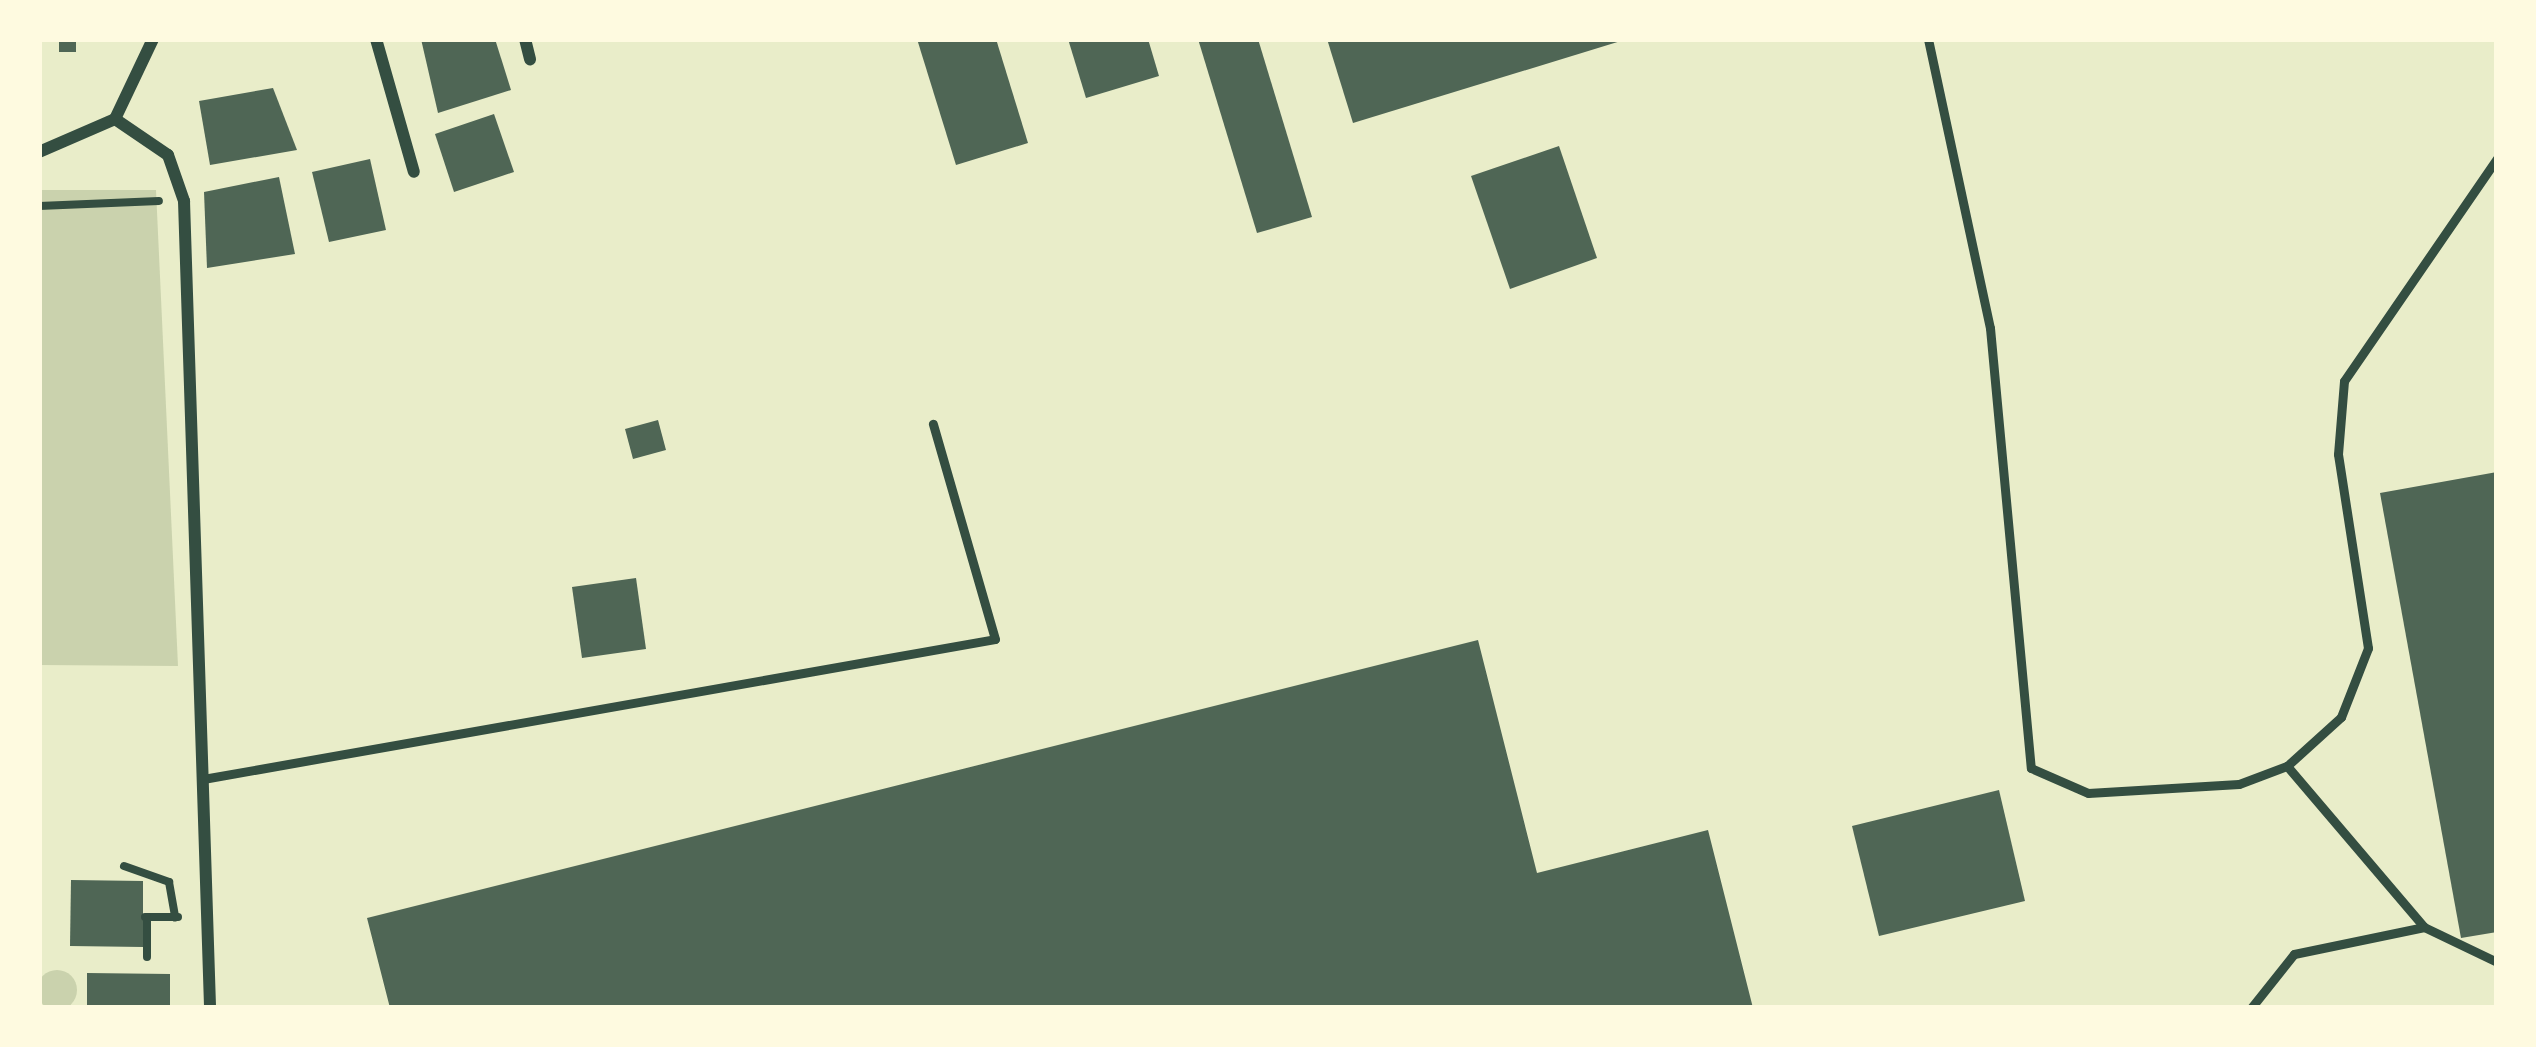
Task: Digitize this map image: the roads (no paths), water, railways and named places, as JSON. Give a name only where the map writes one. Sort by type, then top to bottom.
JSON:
[{"type":"street","points":[[39,152],[115,119],[153,39]]},
{"type":"street","points":[[376,39],[414,172]]},
{"type":"street","points":[[525,39],[530,58]]},
{"type":"street","points":[[115,119],[168,155],[184,201],[210,1008]]},
{"type":"lane","points":[[1928,39],[1990,328],[2031,768],[2088,793],[2186,791],[2287,766],[2341,717],[2368,648],[2338,454],[2344,381],[2497,158]]},
{"type":"lane","points":[[203,778],[995,639],[933,424]]},
{"type":"lane","points":[[2287,766],[2424,927],[2497,962]]},
{"type":"lane","points":[[2251,1008],[2294,954],[2424,927]]}]
